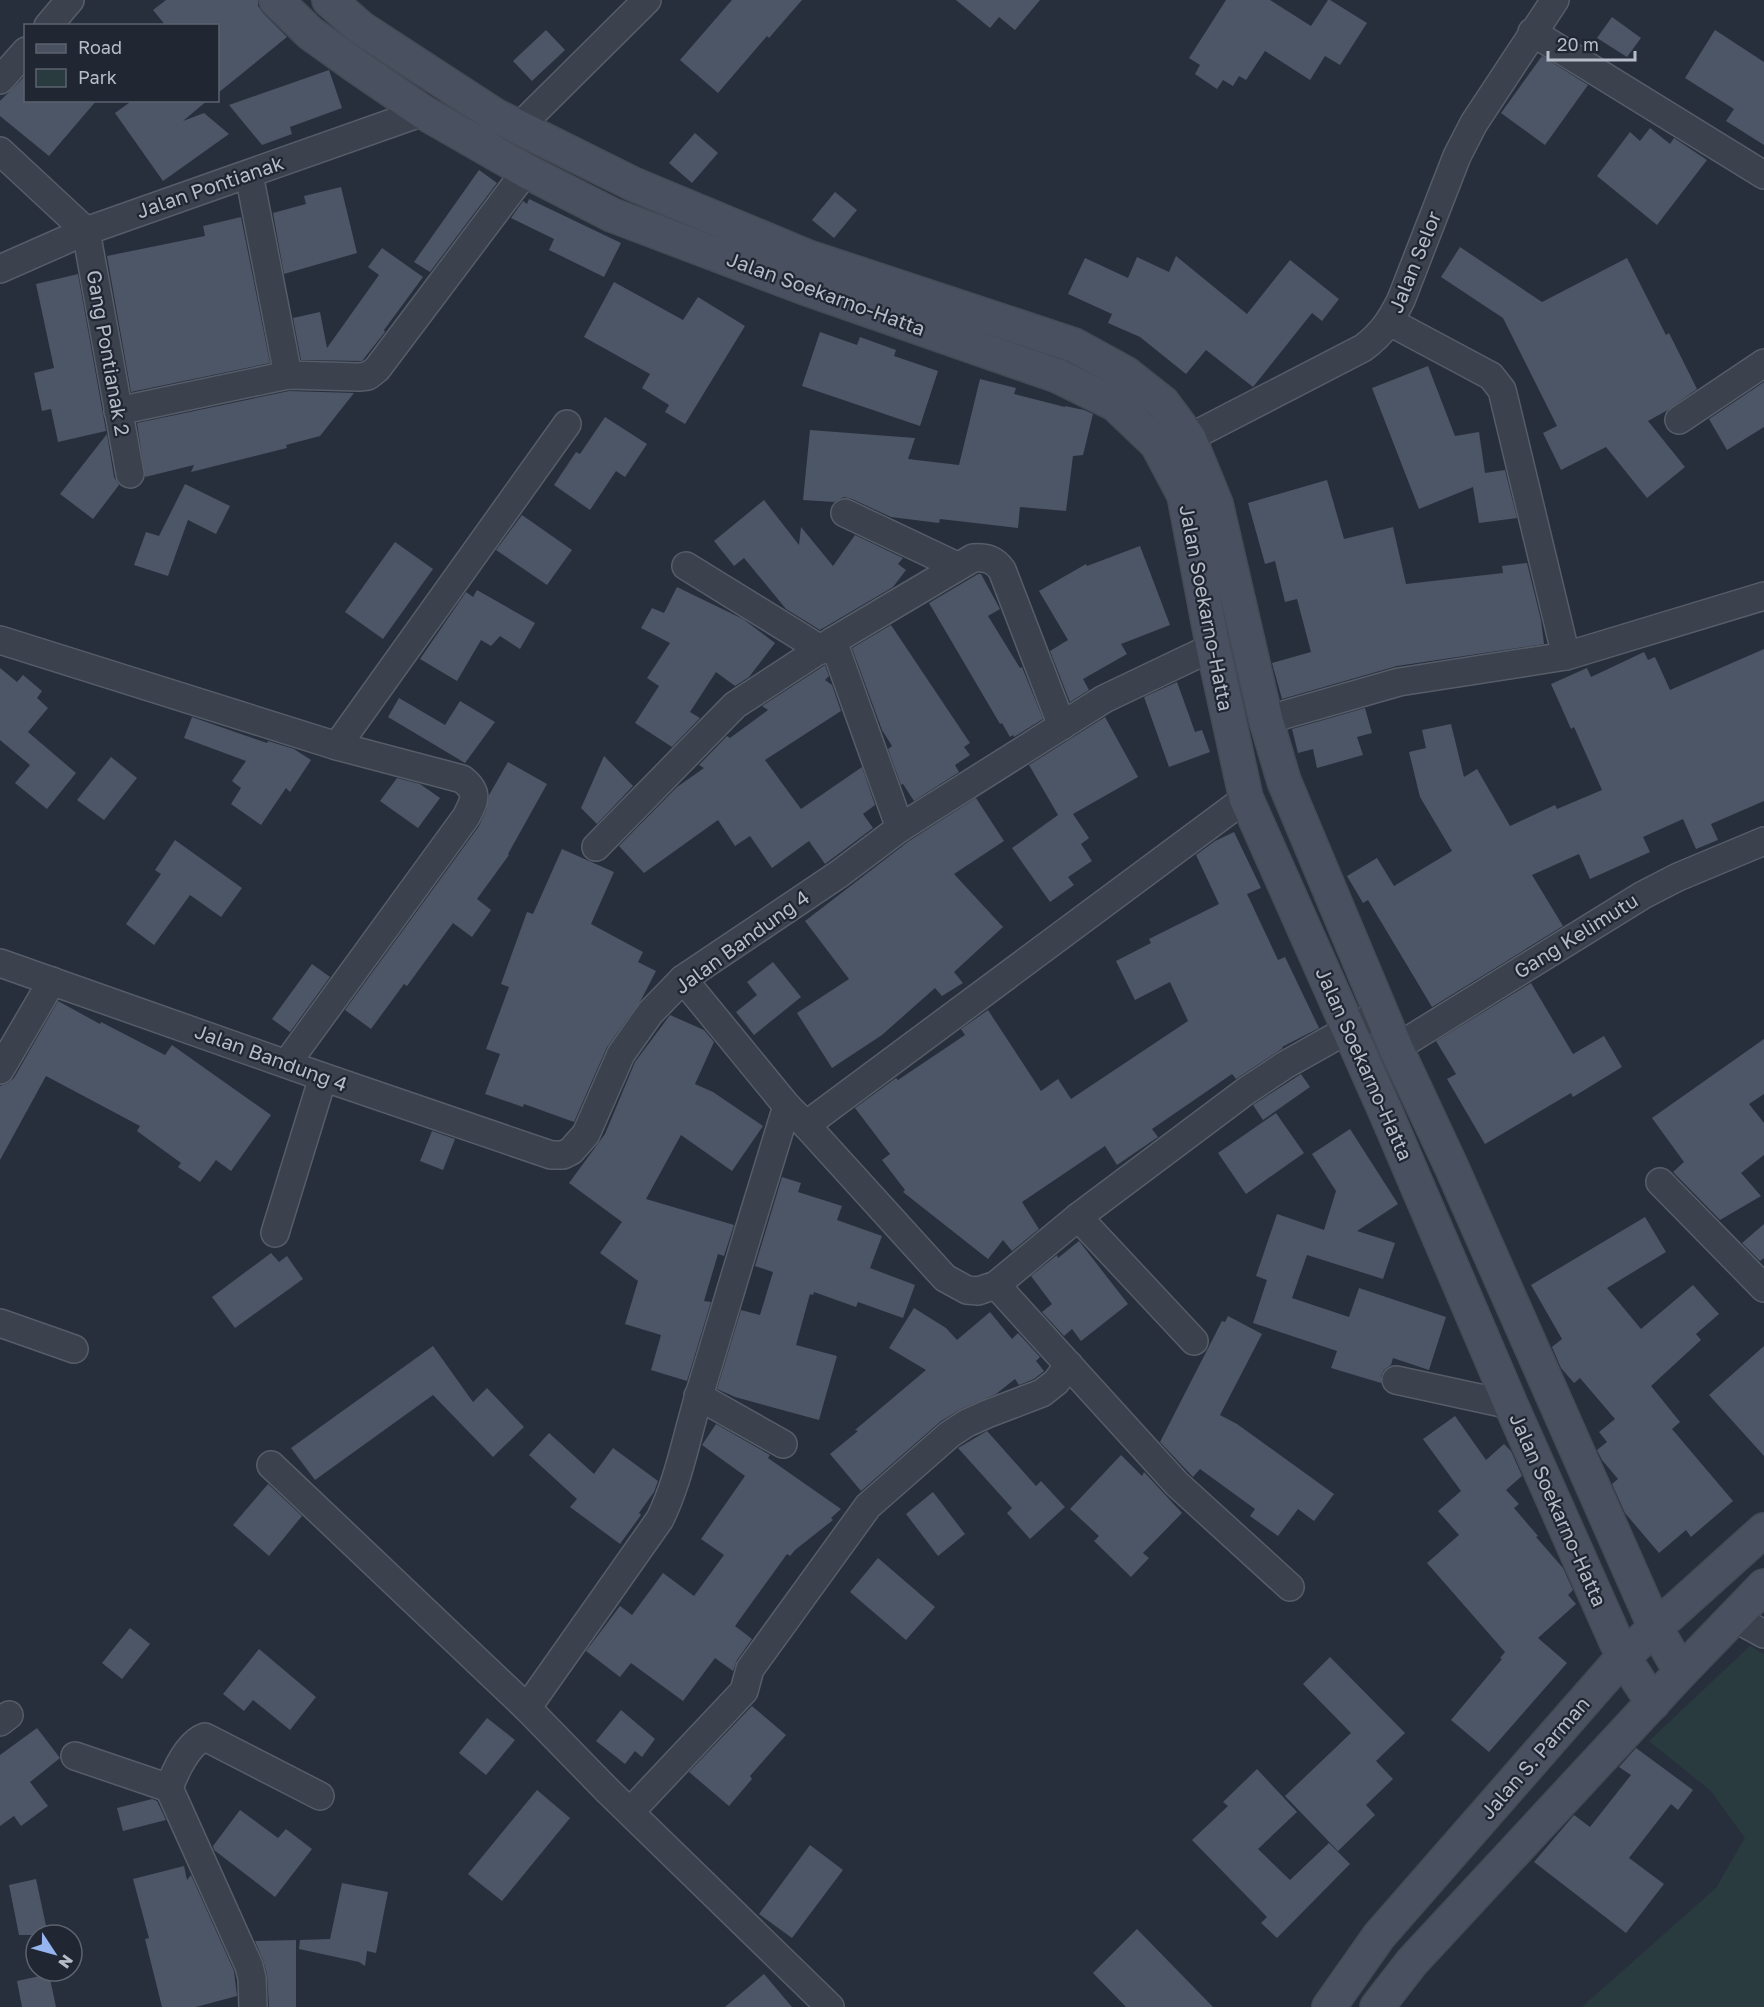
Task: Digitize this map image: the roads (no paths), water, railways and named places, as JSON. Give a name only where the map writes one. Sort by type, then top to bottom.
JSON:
[{"type":"main road","name":"Jalan Soekarno-Hatta","points":[[276,0],[310,33],[423,112],[526,171],[612,214],[805,288],[1058,376],[1115,404],[1157,444],[1184,495],[1213,647],[1246,798],[1623,1658],[1653,1703]]},
{"type":"main road","name":"Jalan Soekarno-Hatta","points":[[329,0],[361,28],[508,122],[633,184],[808,257],[1074,345],[1125,373],[1163,403],[1190,438],[1216,504],[1266,720],[1284,780],[1396,1048],[1452,1168],[1655,1627],[1681,1672]]},
{"type":"main road","points":[[476,143],[508,122]]},
{"type":"main road","name":"Jalan S. Parman","points":[[1329,2007],[1379,1936],[1623,1658],[1764,1530]]},
{"type":"main road","points":[[1377,2007],[1412,1962],[1681,1672],[1764,1586]]},
{"type":"main road","points":[[1379,1936],[1412,1962]]},
{"type":"street","points":[[50,24],[70,0]]},
{"type":"street","points":[[508,122],[647,0]]},
{"type":"street","name":"Jalan Selor","points":[[1190,438],[1364,348],[1377,338],[1390,322],[1401,300],[1457,156],[1474,123],[1554,0]]},
{"type":"street","points":[[1532,32],[1764,175]]},
{"type":"street","points":[[0,80],[24,53]]},
{"type":"street","name":"Jalan Pontianak","points":[[0,269],[86,231],[423,112]]},
{"type":"street","points":[[0,151],[86,231]]},
{"type":"street","points":[[118,411],[288,375],[368,376],[377,369],[526,171]]},
{"type":"street","points":[[249,174],[288,375]]},
{"type":"street","name":"Gang Pontianak 2","points":[[86,231],[130,474]]},
{"type":"street","points":[[1390,322],[1491,376],[1502,390],[1566,656]]},
{"type":"street","points":[[1679,420],[1764,363]]},
{"type":"street","points":[[337,746],[567,424]]},
{"type":"street","points":[[845,513],[957,566]]},
{"type":"street","points":[[597,848],[735,705],[828,645],[972,558],[989,558],[1002,570],[1062,726]]},
{"type":"street","points":[[686,566],[828,645],[900,828]]},
{"type":"street","points":[[1266,720],[1399,682],[1566,656],[1764,596]]},
{"type":"street","points":[[0,640],[337,746],[462,778],[470,784],[474,792],[474,801],[466,817],[287,1064]]},
{"type":"street","name":"Jalan Bandung 4","points":[[0,963],[551,1155],[562,1155],[571,1151],[586,1134],[613,1071],[634,1035],[650,1013],[683,979],[838,874],[900,828],[1104,699],[1213,647]]},
{"type":"street","points":[[527,1708],[660,1519],[677,1479],[698,1396],[797,1115],[1246,798]]},
{"type":"street","name":"Gang Kelimutu","points":[[1396,1048],[1643,895],[1678,877],[1764,841]]},
{"type":"street","points":[[683,979],[797,1115],[945,1278],[967,1290],[978,1292],[996,1285],[1078,1217],[1246,1091],[1285,1065],[1381,1013]]},
{"type":"street","points":[[0,1071],[52,981]]},
{"type":"street","points":[[275,1233],[323,1077]]},
{"type":"street","points":[[1660,1182],[1764,1288]]},
{"type":"street","points":[[1078,1217],[1194,1341]]},
{"type":"street","points":[[996,1285],[1177,1484],[1290,1587]]},
{"type":"street","points":[[0,1323],[74,1349]]},
{"type":"street","points":[[621,1803],[747,1680],[868,1506],[950,1434],[987,1414],[1042,1393],[1056,1382],[1070,1365]]},
{"type":"street","points":[[1396,1380],[1511,1405]]},
{"type":"street","points":[[698,1396],[783,1444]]},
{"type":"street","points":[[271,1465],[527,1708],[830,2007]]},
{"type":"street","points":[[1733,1617],[1764,1634]]},
{"type":"street","points":[[173,1780],[191,1748],[199,1739],[205,1737],[320,1796]]},
{"type":"street","points":[[75,1756],[173,1780]]},
{"type":"street","points":[[173,1780],[249,1966],[252,1978],[253,2007]]}]
